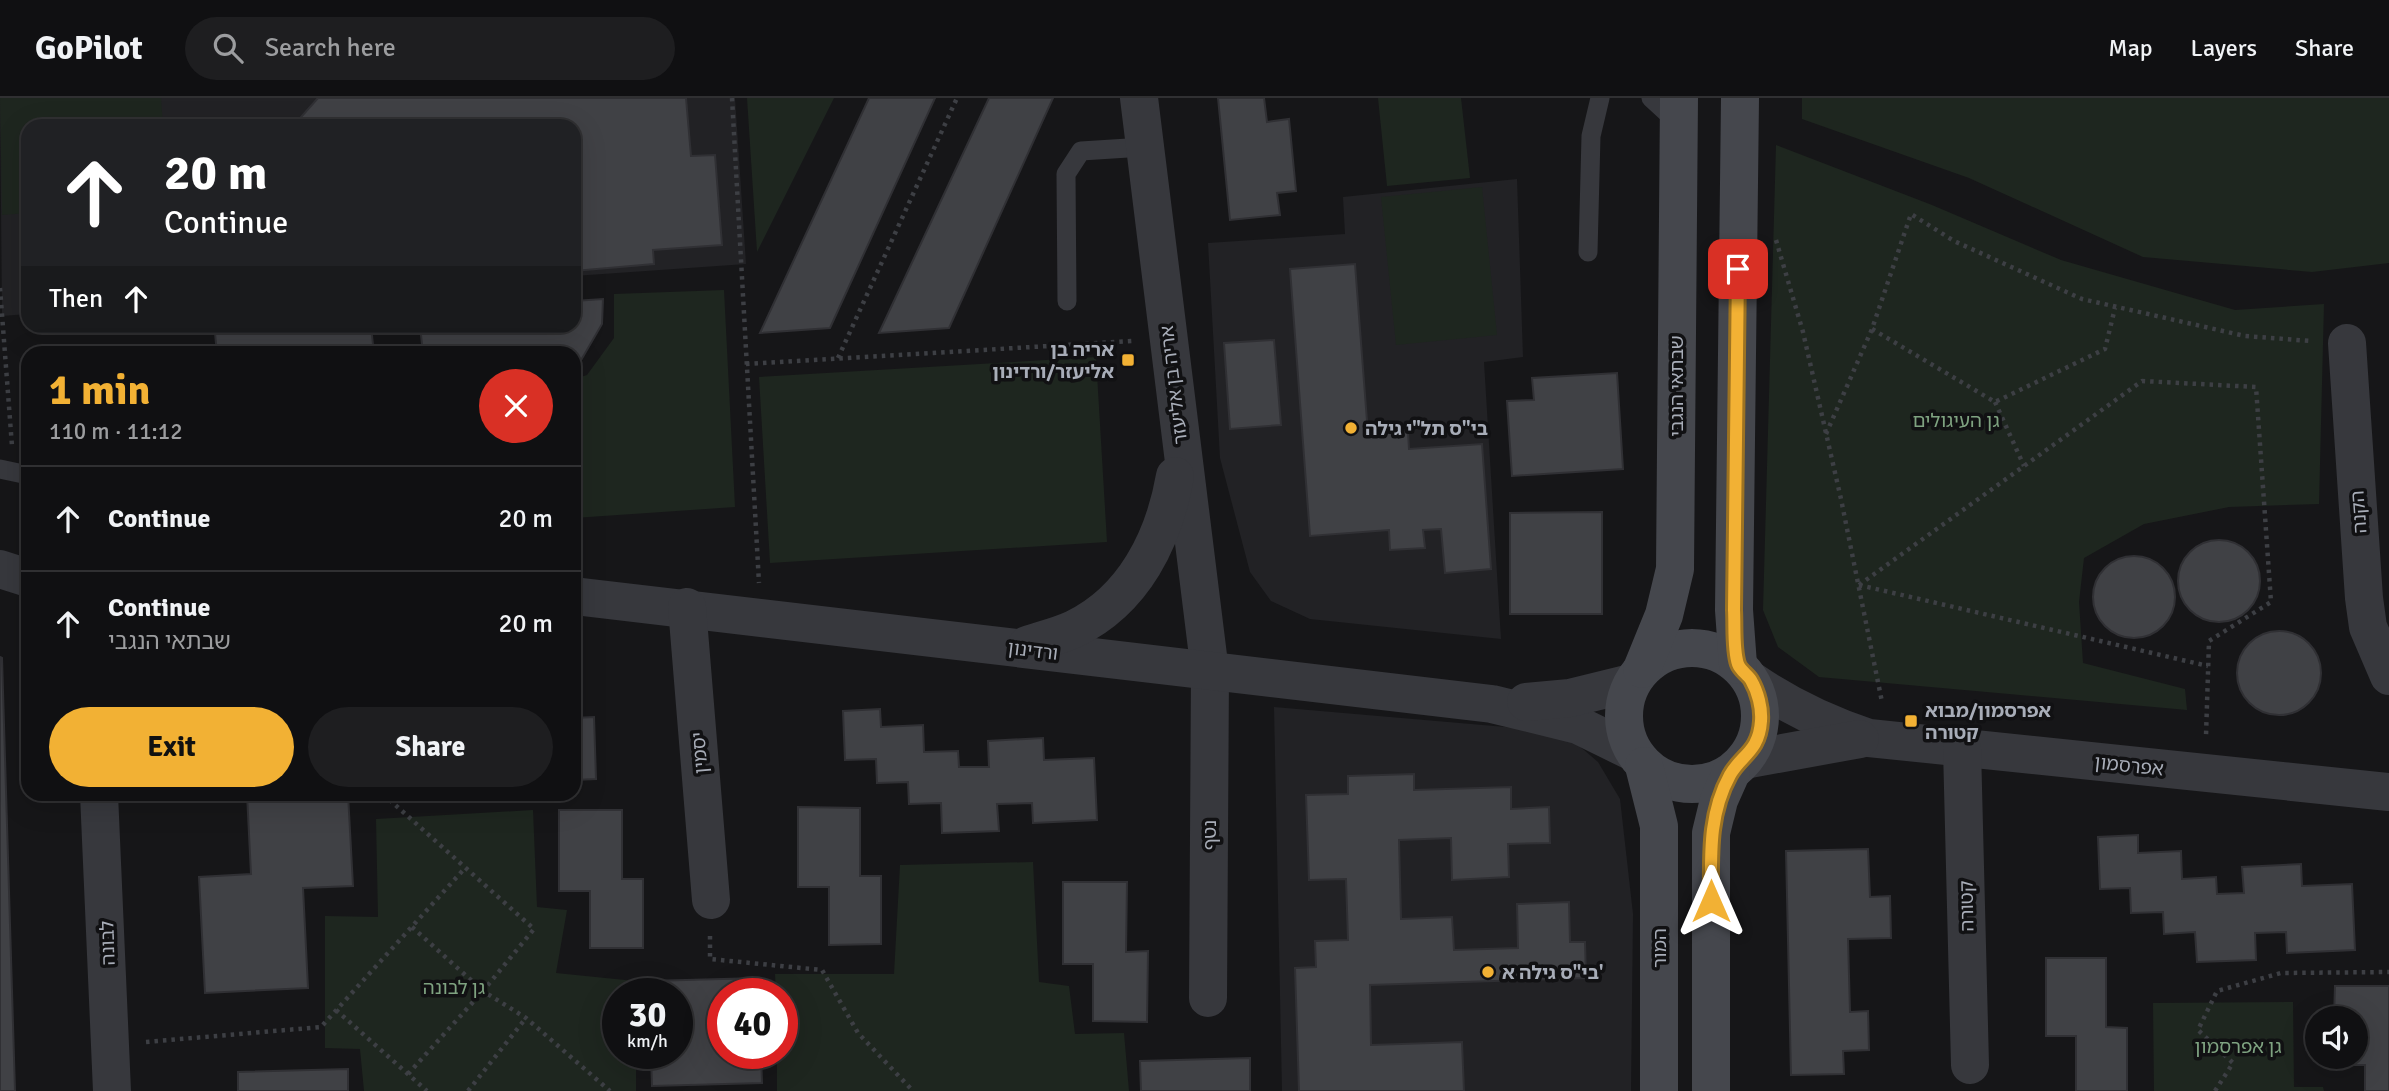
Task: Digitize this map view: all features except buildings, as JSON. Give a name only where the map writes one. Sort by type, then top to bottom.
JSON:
[{"type":"street","name":"אריה בן אליעזר","points":[[1139,98],[1210,673]]},
{"type":"street","points":[[1711,1091],[1711,832],[1719,800],[1756,743],[1761,722],[1759,701],[1745,673],[1734,610],[1738,99]]},
{"type":"street","name":"שבתאי הנגבי","points":[[1637,676],[1664,615],[1675,569],[1679,111]]},
{"type":"street","name":"הקנה","points":[[2347,343],[2364,598],[2368,627],[2389,676]]},
{"type":"street","points":[[1018,648],[1072,630],[1100,614],[1135,577],[1155,548],[1168,512],[1180,446]]},
{"type":"street","points":[[0,569],[21,576]]},
{"type":"street","name":"ורדינון","points":[[581,597],[687,607],[762,619],[1210,673],[1492,704],[1578,725],[1639,759]]},
{"type":"street","name":"יסמין","points":[[687,607],[711,900]]},
{"type":"street","points":[[1738,767],[1714,781],[1686,784],[1659,776],[1639,759],[1623,719],[1637,676],[1659,656],[1679,649],[1700,648],[1720,653],[1745,673]]},
{"type":"street","name":"נטף","points":[[1208,998],[1210,673]]},
{"type":"street","name":"אפרסמון","points":[[1745,673],[1813,718],[1878,738],[2389,792]]},
{"type":"street","name":"ורדינון","points":[[1492,704],[1570,698],[1637,676]]},
{"type":"street","name":"אפרסמון","points":[[1738,767],[1811,746],[1878,738]]},
{"type":"street","name":"קטורה","points":[[1962,748],[1970,1065]]},
{"type":"street","name":"המור","points":[[1639,759],[1659,825],[1659,1091]]},
{"type":"street","name":"לבונה","points":[[99,801],[112,1091]]},
{"type":"lane","points":[[1651,98],[1679,111]]},
{"type":"lane","points":[[1588,252],[1591,136],[1600,101]]},
{"type":"lane","points":[[1067,300],[1066,174],[1081,151],[1144,147]]},
{"type":"path","points":[[732,98],[762,619]]},
{"type":"path","points":[[838,358],[957,98]]},
{"type":"path","points":[[1826,434],[1872,329],[1911,214],[1965,246],[2082,299],[2245,336],[2347,343]]},
{"type":"path","points":[[1776,238],[1800,321],[1859,584],[1878,738]]},
{"type":"path","points":[[0,288],[14,472]]},
{"type":"path","points":[[1995,402],[2105,349],[2115,308]]},
{"type":"path","points":[[1872,329],[1995,402],[2024,466]]},
{"type":"path","points":[[746,364],[1167,339]]},
{"type":"path","points":[[1859,584],[2142,381],[2256,387],[2271,602],[2209,641],[2204,773]]},
{"type":"path","points":[[1859,584],[2208,666]]},
{"type":"path","points":[[391,801],[534,929],[483,991],[408,1074]]},
{"type":"path","points":[[110,1044],[321,1027],[465,868]]},
{"type":"path","points":[[711,900],[710,959],[822,970],[858,1033],[914,1091]]},
{"type":"path","points":[[412,927],[483,991],[526,1018],[610,1091]]},
{"type":"path","points":[[2215,1091],[2233,1063],[2198,1030],[2217,991],[2281,973],[2389,972]]},
{"type":"path","points":[[336,1010],[427,1091]]},
{"type":"path","points":[[468,1091],[526,1018]]},
{"type":"shaded area","points":[[0,98],[735,98],[746,264],[581,276],[581,119],[21,119],[21,315],[2,316]]},
{"type":"shaded area","points":[[1517,179],[1523,357],[1484,362],[1501,639],[1310,619],[1271,601],[1250,572],[1220,458],[1208,243],[1345,234],[1343,197]]},
{"type":"shaded area","points":[[1274,707],[1563,732],[1598,762],[1620,799],[1633,914],[1631,1091],[1282,1091]]},
{"type":"green space","points":[[0,98],[161,98],[162,119],[21,119],[21,214],[2,215]]},
{"type":"green space","points":[[747,98],[834,98],[757,252]]},
{"type":"green space","points":[[1378,98],[1461,98],[1470,178],[1387,186]]},
{"type":"green space","points":[[1802,98],[2389,98],[2389,263],[2312,272],[2143,257],[1969,178],[1802,119]]},
{"type":"green space","name":"גן העיגולים","points":[[1776,145],[1932,205],[2061,260],[2235,310],[2324,304],[2319,504],[2229,507],[2144,524],[2084,558],[2079,602],[2083,663],[2185,689],[2187,710],[1819,677],[1778,647],[1763,610]]},
{"type":"green space","points":[[1482,187],[1497,335],[1396,345],[1381,197]]},
{"type":"green space","points":[[724,290],[735,507],[581,518],[581,377],[587,375],[614,338],[614,294]]},
{"type":"green space","points":[[1096,357],[1107,542],[770,563],[759,377]]},
{"type":"green space","name":"גן לבונה","points":[[533,810],[537,907],[567,910],[556,973],[605,978],[602,978],[602,1069],[636,1069],[636,1091],[364,1091],[360,1049],[325,1048],[325,916],[378,917],[376,819]]},
{"type":"green space","points":[[1033,862],[1039,982],[1069,986],[1075,1034],[1124,1033],[1129,1091],[777,1091],[777,1069],[798,1069],[798,978],[775,978],[775,974],[894,974],[900,865]]},
{"type":"green space","name":"גן אפרסמון","points":[[2293,1002],[2294,1087],[2323,1087],[2324,1091],[2154,1091],[2153,1003]]},
{"type":"place","name":"אריה בן אליעזר/ורדינון","points":[[1128,360]]},
{"type":"place","name":"בי\"ס תל\"י גילה","points":[[1351,428]]},
{"type":"place","name":"אפרסמון/מבוא קטורה","points":[[1911,721]]},
{"type":"place","name":"בי\"ס גילה א'","points":[[1488,972]]},
{"type":"route","points":[[1711,901],[1711,832],[1719,800],[1731,773],[1744,761],[1756,743],[1761,722],[1759,701],[1752,681],[1738,664],[1734,610],[1738,269]]}]
